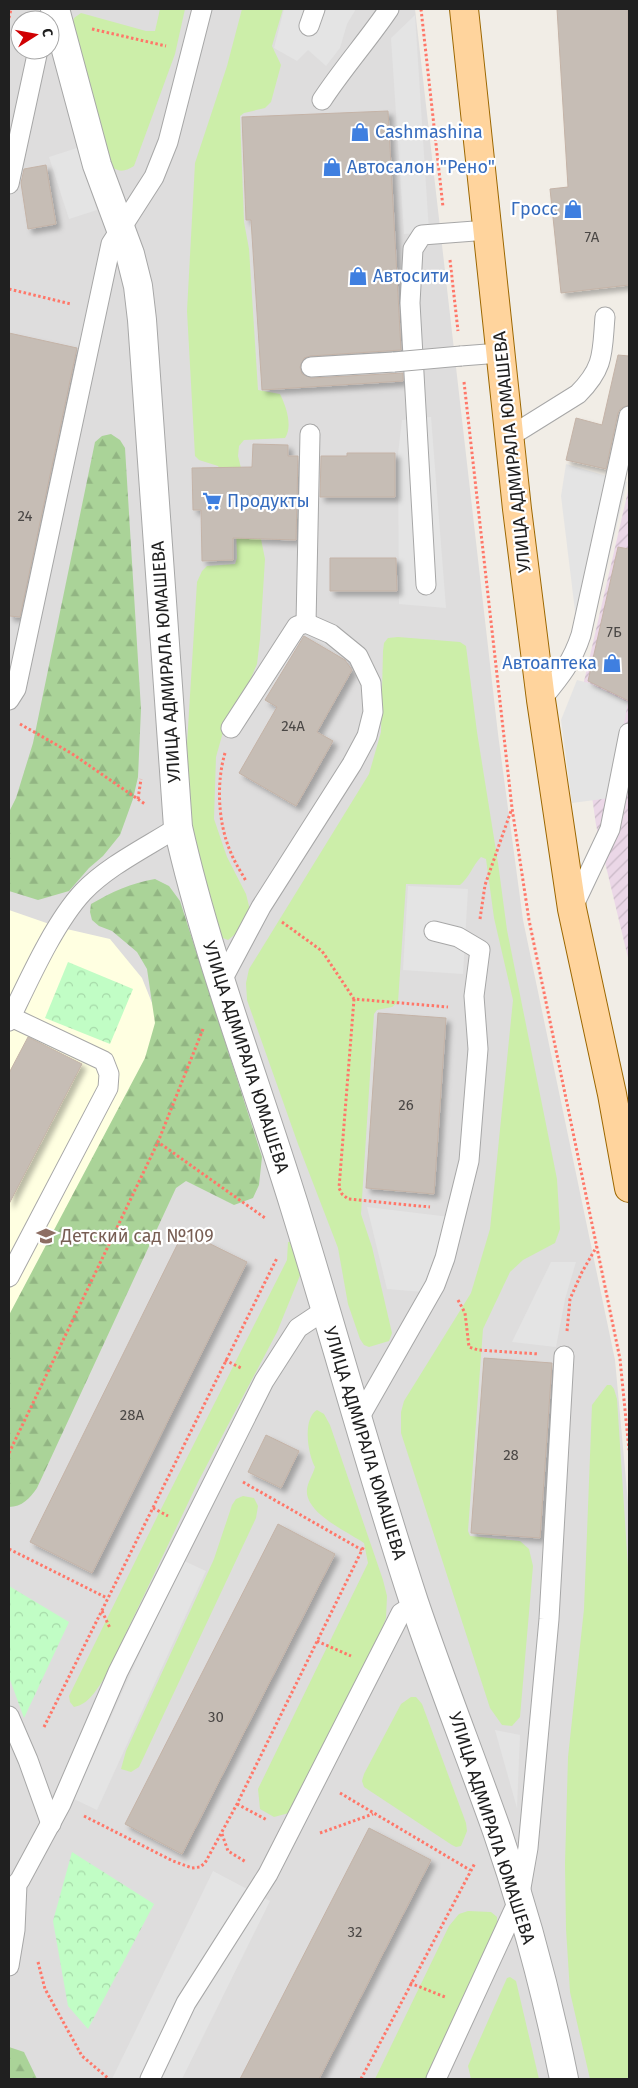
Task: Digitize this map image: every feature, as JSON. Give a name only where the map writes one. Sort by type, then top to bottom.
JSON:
[{"type":"main road","name":"УЛИЦА АДМИРАЛА ЮМАШЕВА","points":[[464,9],[509,437],[540,700],[572,909],[623,1112],[629,1188]]},
{"type":"street","name":"УЛИЦА АДМИРАЛА ЮМАШЕВА","points":[[60,44],[97,165],[122,227],[138,286],[178,827],[189,876],[220,984],[293,1203],[415,1604],[497,1831],[519,1899],[555,2033],[564,2079]]},
{"type":"lane","points":[[9,700],[16,689],[96,310],[112,244],[154,177],[168,142],[202,9]]},
{"type":"lane","points":[[322,100],[337,77],[362,48],[389,9]]},
{"type":"lane","points":[[9,184],[36,60]]},
{"type":"lane","points":[[426,585],[410,303],[414,249],[422,235],[488,230]]},
{"type":"lane","points":[[509,437],[578,394],[595,374],[602,357],[604,317]]},
{"type":"lane","points":[[312,367],[394,362],[500,352]]},
{"type":"lane","points":[[540,700],[557,681],[574,655],[629,416]]},
{"type":"lane","points":[[306,623],[310,434]]},
{"type":"lane","points":[[220,984],[261,907],[352,764],[367,736],[373,712],[371,683],[358,656],[331,634],[306,623],[297,626],[231,728]]},
{"type":"lane","points":[[572,909],[610,829],[629,733]]},
{"type":"lane","points":[[9,1277],[108,1088],[109,1074],[104,1061],[10,1019],[58,927],[82,894],[110,871],[178,827]]},
{"type":"lane","points":[[358,1420],[435,1285],[444,1258],[469,1161],[478,1049],[474,996],[480,950],[458,936],[434,931]]},
{"type":"lane","points":[[9,1966],[16,1930],[13,1888],[61,1804],[118,1672],[264,1381],[282,1350],[298,1328],[325,1310]]},
{"type":"lane","points":[[436,2079],[519,1899],[528,1848],[549,1619],[564,1356]]},
{"type":"lane","points":[[150,2079],[186,2004],[268,1874],[401,1613],[415,1604]]},
{"type":"lane","points":[[9,1716],[28,1760],[51,1824]]},
{"type":"path","points":[[9,18],[11,9]]},
{"type":"path","points":[[60,17],[163,46]]},
{"type":"path","points":[[9,289],[96,310]]},
{"type":"path","points":[[16,722],[71,753],[178,827]]},
{"type":"path","points":[[224,757],[220,789],[221,818],[231,852],[261,907],[322,951],[354,1000],[339,1188],[342,1194],[352,1200],[436,1208]]},
{"type":"path","points":[[480,950],[480,914],[485,885],[512,808]]},
{"type":"path","points":[[9,1452],[158,1142],[220,984]]},
{"type":"path","points":[[354,1000],[457,1008]]},
{"type":"path","points":[[158,1142],[267,1220]]},
{"type":"path","points":[[570,1299],[582,1272],[597,1246]]},
{"type":"path","points":[[28,1760],[278,1255]]},
{"type":"path","points":[[435,1285],[457,1300],[465,1313],[469,1347],[478,1350],[543,1354]]},
{"type":"path","points":[[220,1469],[362,1550]]},
{"type":"path","points":[[61,1804],[173,1861],[192,1868],[200,1867],[205,1863],[237,1804],[384,1505]]},
{"type":"path","points":[[9,1549],[108,1598]]},
{"type":"path","points":[[317,1641],[374,1666]]},
{"type":"path","points":[[316,1780],[470,1870],[361,2079]]},
{"type":"path","points":[[237,1804],[285,1840],[374,1814]]},
{"type":"path","points":[[222,1834],[228,1851],[268,1874]]},
{"type":"path","points":[[37,1960],[45,1989],[82,2056],[109,2079]]},
{"type":"path","points":[[410,1983],[469,2007]]},
{"type":"shaded area","points":[[9,9],[415,9],[498,734],[523,920],[615,1360],[629,1513],[629,2079],[9,2079]]},
{"type":"shaded area","points":[[284,9],[356,9],[347,24],[340,48],[326,66],[308,50],[297,61],[274,48]]},
{"type":"shaded area","points":[[415,15],[429,232],[404,234],[391,38]]},
{"type":"shaded area","points":[[77,148],[97,210],[69,219],[49,157]]},
{"type":"shaded area","points":[[431,417],[446,608],[399,604],[398,454],[402,420]]},
{"type":"shaded area","points":[[566,464],[627,482],[594,621],[576,619],[561,496]]},
{"type":"shaded area","points":[[629,487],[629,962],[596,825],[579,703]]},
{"type":"shaded area","points":[[577,680],[589,683],[628,702],[610,798],[572,803],[561,720]]},
{"type":"shaded area","points":[[408,886],[468,889],[463,974],[403,970]]},
{"type":"shaded area","name":"Детский сад №109","points":[[9,910],[58,927],[110,939],[142,978],[158,1018],[158,1071],[9,1401]]},
{"type":"shaded area","points":[[367,1207],[450,1217],[424,1292],[387,1289]]},
{"type":"shaded area","points":[[551,1262],[576,1262],[565,1299],[556,1347],[512,1342]]},
{"type":"shaded area","points":[[182,1560],[206,1571],[97,1810],[74,1799]]},
{"type":"shaded area","points":[[495,1730],[520,1735],[517,1808]]},
{"type":"shaded area","points":[[213,1871],[270,1901],[182,2079],[112,2079]]},
{"type":"green space","points":[[160,9],[185,9],[175,54],[134,166],[121,171],[112,167],[72,27],[74,18],[81,13],[146,31],[155,31]]},
{"type":"green space","points":[[242,9],[283,9],[272,46],[281,65],[271,102],[265,108],[244,113],[240,116],[244,222],[249,249],[258,390],[280,394],[289,422],[285,438],[244,440],[239,446],[238,456],[241,468],[260,510],[261,539],[265,559],[257,664],[246,690],[225,725],[216,757],[214,819],[227,857],[246,894],[250,910],[239,931],[228,940],[223,938],[218,930],[198,873],[189,816],[187,744],[197,582],[202,571],[207,566],[235,564],[237,558],[235,493],[218,466],[199,460],[195,456],[187,311],[195,163],[227,66]]},
{"type":"green space","points":[[111,434],[120,440],[125,448],[141,709],[138,777],[133,799],[120,835],[103,856],[89,868],[69,891],[38,900],[9,891],[9,812],[16,798],[33,743],[95,442],[102,436]]},
{"type":"green space","points":[[398,637],[460,642],[466,646],[507,930],[557,1179],[560,1229],[555,1243],[523,1260],[510,1272],[483,1329],[468,1531],[470,1536],[520,1541],[529,1549],[533,1566],[520,1717],[512,1726],[502,1725],[490,1708],[401,1433],[401,1412],[404,1401],[471,1293],[490,1229],[513,1000],[494,918],[486,859],[481,857],[460,885],[406,884],[398,1002],[392,1007],[377,1010],[374,1014],[361,1214],[372,1247],[392,1333],[389,1341],[369,1347],[364,1345],[360,1339],[348,1304],[338,1248],[298,1144],[247,1000],[246,983],[249,969],[369,774],[381,732],[384,643],[388,638]]},
{"type":"green space","points":[[155,879],[169,886],[180,901],[262,1157],[259,1185],[253,1198],[234,1205],[186,1181],[176,1188],[37,1488],[25,1501],[14,1507],[9,1507],[9,1315],[145,1058],[155,1023],[147,969],[137,952],[112,931],[99,926],[92,920],[91,904],[122,888]]},
{"type":"green space","points":[[68,962],[133,989],[110,1044],[45,1018]]},
{"type":"green space","points":[[288,1242],[292,1242],[301,1273],[277,1332],[199,1480],[104,1679],[88,1700],[74,1707],[70,1702],[69,1696],[287,1260]]},
{"type":"green space","points":[[607,1385],[611,1385],[614,1389],[617,1399],[629,1583],[629,2079],[590,2079],[570,1992],[566,1929],[565,1864],[568,1757],[584,1609],[592,1405]]},
{"type":"green space","points":[[317,1410],[324,1414],[330,1425],[383,1580],[387,1596],[386,1618],[370,1660],[289,1813],[274,1817],[260,1809],[258,1789],[368,1563],[364,1543],[319,1514],[308,1498],[307,1489],[315,1467],[310,1454],[308,1429],[309,1421]]},
{"type":"green space","points":[[243,1496],[254,1498],[258,1506],[256,1518],[139,1767],[131,1772],[121,1769],[126,1751],[214,1559],[232,1505],[236,1499]]},
{"type":"green space","points":[[9,1586],[69,1622],[24,1718],[9,1677]]},
{"type":"green space","points":[[411,1697],[416,1697],[422,1704],[466,1823],[467,1831],[461,1846],[456,1847],[452,1845],[364,1787],[362,1781],[364,1774],[401,1704]]},
{"type":"green space","points":[[72,1852],[154,1904],[88,2029],[68,2006],[53,1921]]},
{"type":"green space","points":[[468,1911],[491,1912],[497,1917],[497,1925],[428,2079],[375,2079],[449,1926],[459,1914]]},
{"type":"green space","points":[[510,1977],[516,1981],[539,2079],[471,2079],[468,2066],[507,1978]]},
{"type":"green space","points":[[9,2047],[24,2052],[37,2079],[9,2079]]},
{"type":"building","points":[[557,9],[628,9],[629,285],[561,293],[550,189],[568,187]]},
{"type":"building","points":[[388,111],[401,350],[310,356],[304,358],[300,367],[302,374],[311,378],[403,373],[403,381],[262,390],[251,220],[246,220],[242,117]]},
{"type":"building","points":[[46,165],[56,224],[28,229],[21,183],[24,169]]},
{"type":"building","points":[[9,333],[77,348],[20,617],[9,616]]},
{"type":"building","points":[[618,355],[629,356],[629,405],[621,408],[618,413],[606,469],[566,460],[576,418],[602,425]]},
{"type":"building","points":[[253,444],[288,445],[288,456],[298,456],[296,540],[233,538],[233,560],[202,561],[201,510],[193,510],[192,468],[252,467]]},
{"type":"building","points":[[347,453],[395,453],[395,497],[320,497],[321,456],[347,456]]},
{"type":"building","points":[[618,547],[629,549],[629,701],[588,681]]},
{"type":"building","points":[[330,558],[396,558],[397,591],[330,591]]},
{"type":"building","points":[[304,636],[345,660],[352,670],[317,732],[333,741],[296,806],[239,773],[277,707],[265,700]]},
{"type":"building","points":[[378,1013],[446,1018],[434,1194],[366,1188]]},
{"type":"building","points":[[28,1037],[82,1064],[9,1204],[9,1073]]},
{"type":"building","points":[[184,1231],[247,1262],[92,1573],[30,1542]]},
{"type":"building","points":[[484,1358],[552,1363],[540,1538],[471,1533]]},
{"type":"building","points":[[266,1435],[299,1451],[281,1488],[248,1472]]},
{"type":"building","points":[[278,1524],[335,1554],[182,1854],[125,1824]]},
{"type":"building","points":[[369,1828],[431,1860],[319,2079],[240,2079]]},
{"type":"place","name":"Cashmashina","points":[[360,132]]},
{"type":"place","name":"Автосалон \"Рено\"","points":[[332,167]]},
{"type":"place","name":"Гросс","points":[[573,209]]},
{"type":"place","name":"Автосити","points":[[358,276]]},
{"type":"place","name":"Продукты","points":[[212,501]]},
{"type":"place","name":"Автоаптека","points":[[612,663]]},
{"type":"place","name":"Детский сад №109","points":[[46,1236]]}]
